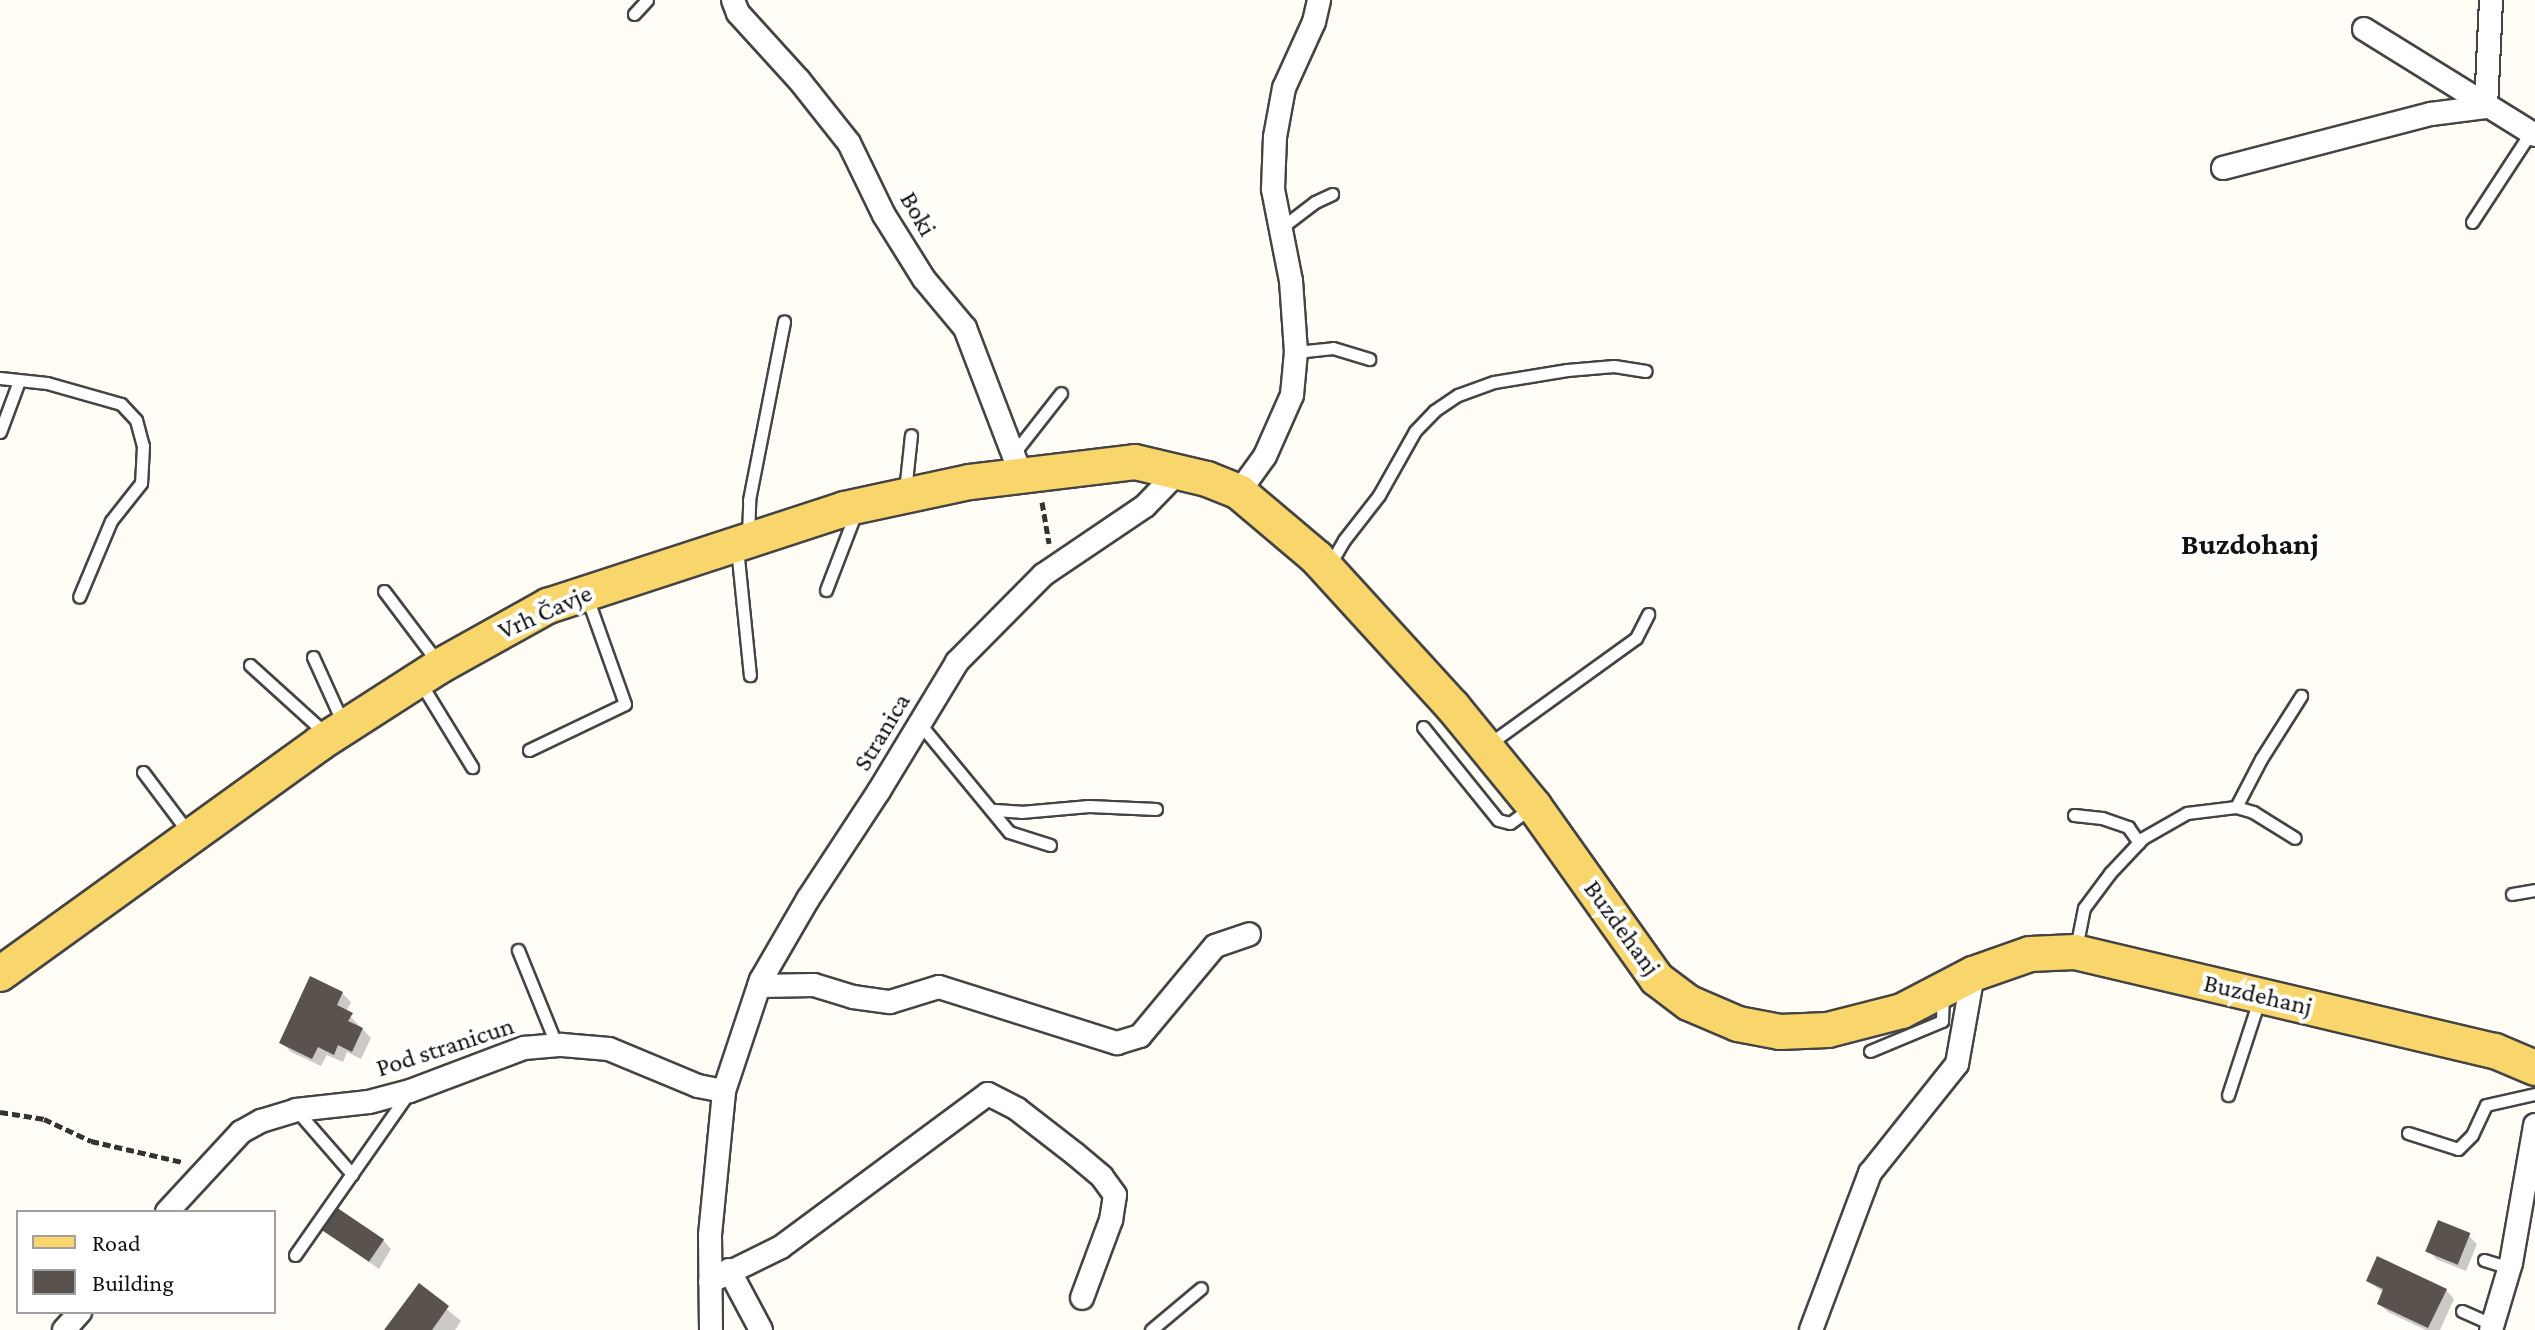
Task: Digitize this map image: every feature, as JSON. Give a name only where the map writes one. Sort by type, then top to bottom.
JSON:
[{"type":"main road","name":"Vrh Čavje","points":[[0,974],[337,732],[512,623],[585,593],[742,540],[1017,464],[1135,462],[1178,472]]},
{"type":"main road","name":"Buzdehanj","points":[[1178,472],[1239,492],[1327,570],[1485,746],[1534,806],[1657,979],[1689,1003],[1738,1024],[1780,1032],[1828,1030],[1902,1011],[1973,974],[2030,954],[2075,952],[2495,1051],[2535,1068]]},
{"type":"street","name":"Boki","points":[[733,0],[738,13],[799,80],[849,143],[884,215],[924,279],[965,328],[1017,464]]},
{"type":"street","points":[[1239,492],[1265,456],[1292,395],[1296,352],[1291,281],[1273,189],[1275,137],[1284,88],[1314,22],[1319,0]]},
{"type":"street","points":[[2486,107],[2491,0]]},
{"type":"street","points":[[2364,29],[2533,134]]},
{"type":"street","points":[[2223,168],[2431,114],[2486,107]]},
{"type":"street","name":"Stranica","points":[[711,1330],[720,1276],[710,1235],[724,1091],[759,986],[808,899],[957,662],[1043,575],[1145,506],[1178,472]]},
{"type":"street","points":[[759,986],[814,985],[853,997],[890,1002],[939,987],[1117,1043],[1140,1036],[1215,946],[1249,934]]},
{"type":"street","points":[[1811,1330],[1870,1173],[1957,1064],[1973,974]]},
{"type":"street","name":"Pod stranicun","points":[[169,1210],[241,1132],[261,1121],[296,1110],[369,1102],[410,1091],[524,1048],[609,1049],[698,1086],[724,1091]]},
{"type":"street","points":[[761,1330],[720,1276],[781,1247],[988,1094],[1017,1109],[1063,1145],[1102,1177],[1115,1195],[1111,1220],[1082,1298]]},
{"type":"street","points":[[2492,1327],[2510,1268],[2535,1125]]},
{"type":"street","points":[[64,1330],[78,1314]]},
{"type":"lane","points":[[634,14],[647,0]]},
{"type":"lane","points":[[2472,222],[2533,134]]},
{"type":"lane","points":[[1280,229],[1315,202],[1332,194]]},
{"type":"lane","points":[[750,675],[742,540],[784,321]]},
{"type":"lane","points":[[1296,352],[1333,348],[1369,359]]},
{"type":"lane","points":[[1327,570],[1344,540],[1379,495],[1415,431],[1434,411],[1458,395],[1494,382],[1567,370],[1614,366],[1646,371]]},
{"type":"lane","points":[[0,378],[47,383],[121,404],[136,420],[143,446],[141,483],[111,521],[79,597]]},
{"type":"lane","points":[[0,432],[19,381]]},
{"type":"lane","points":[[1017,464],[1061,393]]},
{"type":"lane","points":[[905,496],[911,435]]},
{"type":"lane","points":[[826,590],[858,506]]},
{"type":"lane","points":[[384,591],[429,673],[472,767]]},
{"type":"lane","points":[[529,750],[625,704],[585,593]]},
{"type":"lane","points":[[1485,746],[1636,638],[1648,614]]},
{"type":"lane","points":[[313,657],[337,732]]},
{"type":"lane","points":[[250,665],[337,732]]},
{"type":"lane","points":[[2236,807],[2261,759],[2301,696]]},
{"type":"lane","points":[[920,723],[995,810],[1009,832],[1050,845]]},
{"type":"lane","points":[[1423,727],[1498,820],[1510,823],[1534,806]]},
{"type":"lane","points":[[143,772],[191,835]]},
{"type":"lane","points":[[995,810],[1021,812],[1089,806],[1156,809]]},
{"type":"lane","points":[[2075,952],[2084,908],[2110,873],[2139,843],[2187,813],[2236,807],[2253,812],[2295,838]]},
{"type":"lane","points":[[2074,815],[2102,818],[2128,827],[2139,843]]},
{"type":"lane","points":[[2512,894],[2535,890]]},
{"type":"lane","points":[[518,950],[557,1046]]},
{"type":"lane","points":[[1870,1051],[1942,1021],[1943,990]]},
{"type":"lane","points":[[2228,1095],[2261,996]]},
{"type":"lane","points":[[295,1255],[410,1091]]},
{"type":"lane","points":[[2408,1133],[2458,1149],[2472,1135],[2486,1105],[2535,1094]]},
{"type":"lane","points":[[296,1110],[352,1174]]},
{"type":"lane","points":[[2484,1260],[2510,1268]]},
{"type":"lane","points":[[1151,1330],[1201,1288]]},
{"type":"lane","points":[[2462,1311],[2492,1327]]},
{"type":"path","points":[[1042,502],[1052,558]]},
{"type":"path","points":[[0,1112],[44,1119],[91,1141],[207,1166]]},
{"type":"building","points":[[310,976],[343,992],[337,1005],[353,1013],[348,1021],[363,1028],[352,1052],[338,1045],[334,1055],[318,1047],[312,1059],[279,1043]]},
{"type":"building","points":[[336,1207],[384,1239],[369,1262],[321,1229]]},
{"type":"building","points":[[2438,1220],[2470,1233],[2458,1265],[2425,1252]]},
{"type":"building","points":[[2377,1256],[2447,1289],[2428,1328],[2377,1304],[2383,1289],[2366,1281]]},
{"type":"building","points":[[419,1283],[449,1306],[432,1330],[384,1330]]},
{"type":"district","name":"Buzdohanj","points":[[2250,544]]}]
